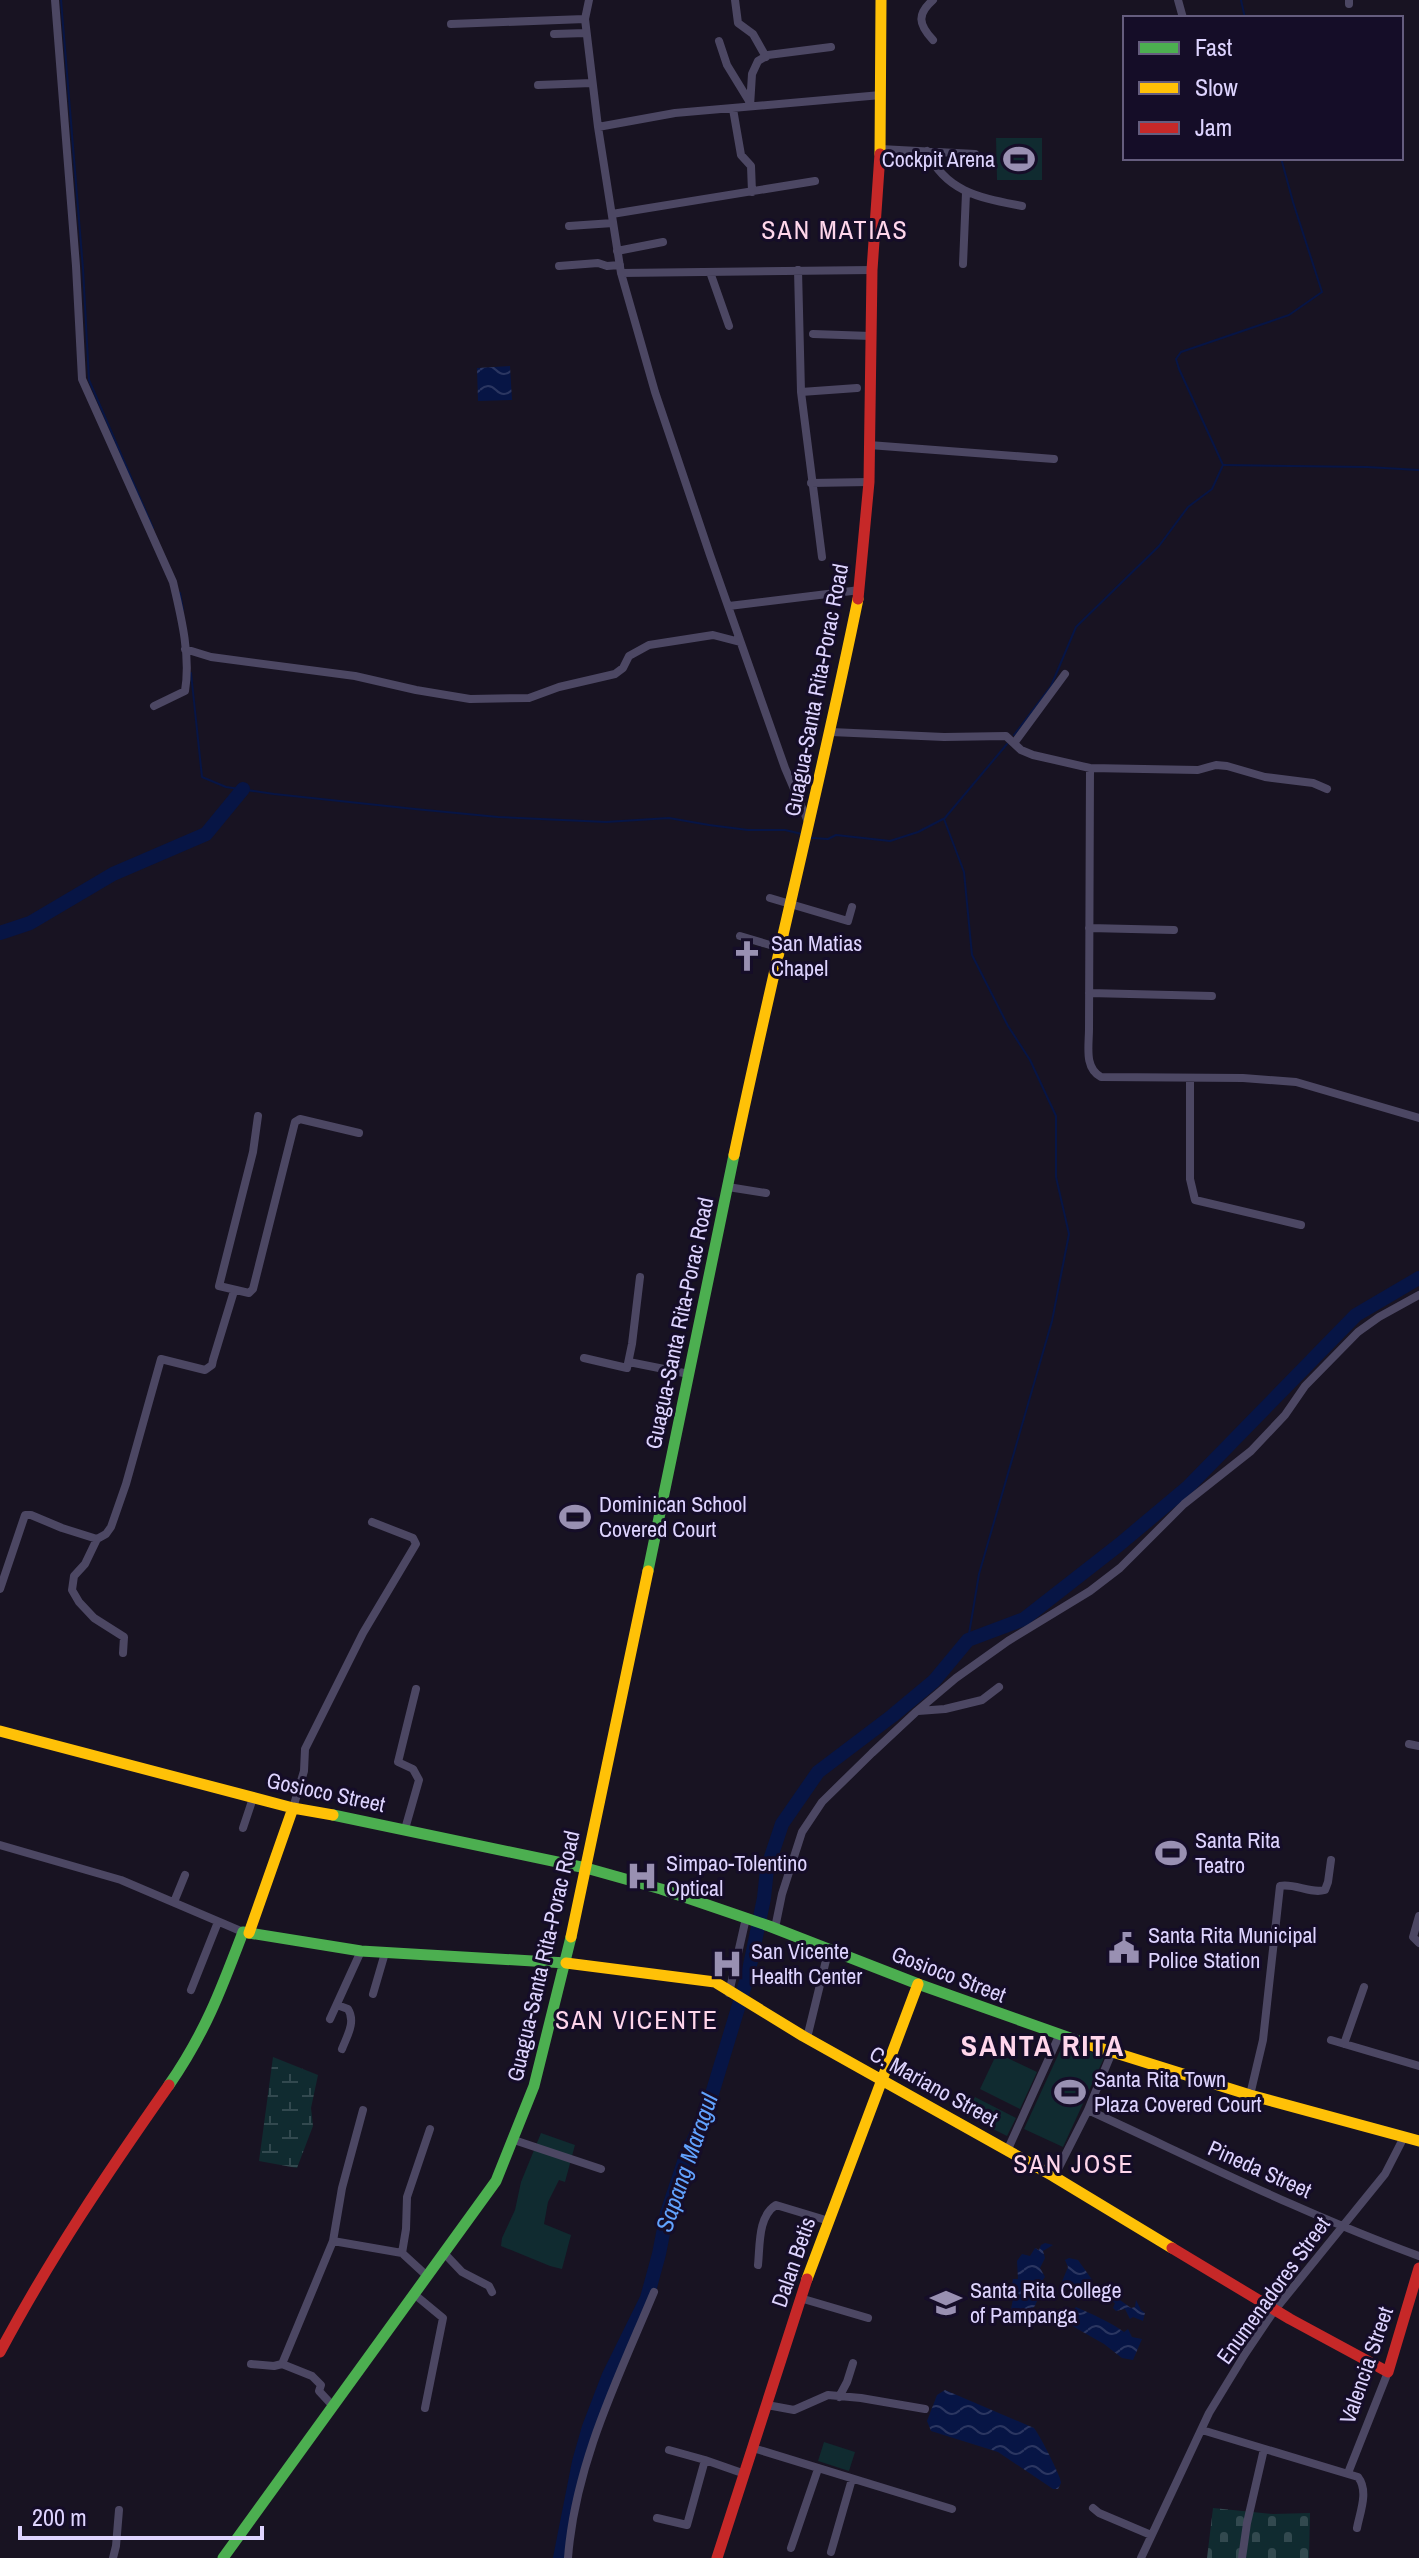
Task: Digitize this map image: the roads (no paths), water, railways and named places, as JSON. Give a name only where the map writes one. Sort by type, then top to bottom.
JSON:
[{"type":"street","points":[[55,0],[82,379],[173,582],[182,617],[187,676],[185,691],[154,706]]},
{"type":"street","points":[[589,0],[586,33],[620,269],[655,392],[808,831]]},
{"type":"street","points":[[735,0],[738,23],[753,34],[766,57]]},
{"type":"street","name":"Guagua-Santa Rita-Porac Road","points":[[223,2558],[496,2181],[534,2086],[566,1963],[728,1187],[860,590],[869,482],[872,270],[880,149],[881,0]]},
{"type":"street","points":[[933,0],[924,8],[921,18],[922,25],[933,40]]},
{"type":"street","points":[[451,24],[585,19]]},
{"type":"street","points":[[554,34],[586,33]]},
{"type":"street","points":[[719,41],[727,65],[750,103]]},
{"type":"street","points":[[750,103],[753,68],[758,61],[768,55],[831,47]]},
{"type":"street","points":[[538,85],[592,83]]},
{"type":"street","points":[[598,127],[675,113],[733,109],[750,103],[881,95]]},
{"type":"street","points":[[733,109],[741,155],[751,166],[752,192]]},
{"type":"street","points":[[880,149],[975,154]]},
{"type":"street","points":[[927,151],[932,163],[966,193],[1022,206]]},
{"type":"street","points":[[569,226],[815,181]]},
{"type":"street","points":[[963,264],[966,193]]},
{"type":"street","points":[[617,251],[663,242]]},
{"type":"street","points":[[559,266],[598,263],[620,269],[710,272],[872,270]]},
{"type":"street","points":[[798,270],[801,392],[822,557]]},
{"type":"street","points":[[710,272],[729,326]]},
{"type":"street","points":[[813,334],[871,336]]},
{"type":"street","points":[[801,392],[857,388]]},
{"type":"street","points":[[869,445],[1054,459]]},
{"type":"street","points":[[811,483],[869,482]]},
{"type":"street","points":[[729,606],[860,590]]},
{"type":"street","points":[[185,649],[211,657],[355,676],[470,699],[507,700],[529,698],[559,687],[615,674],[623,668],[629,656],[649,645],[713,635],[740,642]]},
{"type":"street","points":[[1015,742],[1065,674]]},
{"type":"street","points":[[831,732],[944,737],[1006,736],[1021,750],[1033,755],[1090,768],[1198,770],[1216,765],[1265,777],[1313,783],[1327,789]]},
{"type":"street","points":[[1090,768],[1090,1068],[1095,1074],[1101,1077],[1243,1078],[1296,1082],[1419,1118]]},
{"type":"street","points":[[770,898],[848,921],[852,907]]},
{"type":"street","points":[[1089,928],[1174,930]]},
{"type":"street","points":[[740,936],[780,948]]},
{"type":"street","points":[[1089,993],[1212,996]]},
{"type":"street","points":[[1190,1079],[1190,1179],[1195,1200],[1301,1225]]},
{"type":"street","points":[[258,1116],[253,1152],[219,1286],[234,1291],[249,1293],[253,1289],[295,1122],[300,1119],[359,1133]]},
{"type":"street","points":[[728,1187],[766,1193]]},
{"type":"street","points":[[584,1358],[627,1368],[640,1277]]},
{"type":"street","points":[[123,1653],[124,1637],[94,1618],[79,1602],[72,1590],[74,1576],[85,1564],[97,1539],[111,1527],[161,1359],[208,1369],[212,1365],[234,1291]]},
{"type":"street","points":[[772,1927],[802,1832],[822,1802],[956,1678],[1120,1568],[1184,1504],[1251,1451],[1285,1415],[1305,1386],[1358,1332],[1419,1295]]},
{"type":"street","points":[[629,1362],[689,1374]]},
{"type":"street","points":[[0,1589],[25,1515],[97,1539]]},
{"type":"street","points":[[0,2352],[90,2198],[193,2051],[212,2014],[293,1808],[304,1771],[305,1749],[363,1633],[416,1544],[413,1538],[372,1522]]},
{"type":"street","points":[[917,1711],[945,1709],[982,1700],[999,1687]]},
{"type":"street","points":[[405,1829],[419,1780],[413,1769],[398,1762],[416,1689]]},
{"type":"street","name":"Gosioco Street","points":[[0,1731],[293,1808],[586,1868],[661,1889],[829,1948],[1059,2036],[1250,2095],[1419,2141]]},
{"type":"street","points":[[1409,1744],[1419,1746]]},
{"type":"street","points":[[243,1828],[253,1798]]},
{"type":"street","points":[[0,1845],[121,1880],[246,1932]]},
{"type":"street","points":[[1250,2095],[1263,2040],[1280,1886],[1318,1892],[1325,1890],[1331,1860]]},
{"type":"street","points":[[174,1902],[185,1875]]},
{"type":"street","points":[[1419,1916],[1413,1937],[1419,1943]]},
{"type":"street","points":[[731,1993],[747,1919]]},
{"type":"street","points":[[191,1990],[218,1922]]},
{"type":"street","name":"C. Mariano Street","points":[[246,1932],[361,1951],[566,1963],[715,1982],[880,2080],[1008,2149],[1323,2340],[1388,2372]]},
{"type":"street","points":[[807,2038],[829,1948]]},
{"type":"street","points":[[330,2019],[361,1951]]},
{"type":"street","points":[[373,1994],[385,1953]]},
{"type":"street","name":"Dalan Betis","points":[[717,2558],[800,2298],[918,1984]]},
{"type":"street","points":[[1344,2044],[1364,1987]]},
{"type":"street","points":[[337,2005],[348,2009],[352,2015],[342,2049]]},
{"type":"street","points":[[1008,2149],[1059,2036]]},
{"type":"street","points":[[1331,2040],[1419,2066]]},
{"type":"street","points":[[1054,2177],[1088,2110],[1112,2052]]},
{"type":"street","points":[[282,2364],[333,2241],[342,2188],[363,2110]]},
{"type":"street","name":"Pineda Street","points":[[1088,2110],[1240,2181],[1419,2256]]},
{"type":"street","points":[[402,2253],[407,2197],[430,2129]]},
{"type":"street","name":"Enumenadores Street","points":[[1141,2558],[1218,2396],[1274,2311],[1385,2174],[1404,2137]]},
{"type":"street","points":[[514,2140],[601,2169]]},
{"type":"street","points":[[758,2265],[764,2218],[770,2208],[776,2205],[829,2221]]},
{"type":"street","points":[[333,2241],[402,2253],[427,2276]]},
{"type":"street","points":[[444,2253],[462,2272],[489,2286],[492,2292]]},
{"type":"street","name":"Valencia Street","points":[[1348,2473],[1388,2372],[1419,2268]]},
{"type":"street","points":[[568,2558],[582,2472],[654,2292]]},
{"type":"street","points":[[414,2294],[443,2318],[425,2408]]},
{"type":"street","points":[[800,2298],[868,2318]]},
{"type":"street","points":[[839,2397],[853,2363]]},
{"type":"street","points":[[251,2364],[282,2364],[312,2376],[321,2385],[319,2391],[332,2405]]},
{"type":"street","points":[[767,2405],[788,2410],[822,2396],[861,2398],[925,2409]]},
{"type":"street","points":[[1202,2430],[1358,2477],[1364,2486],[1357,2528]]},
{"type":"street","points":[[753,2448],[952,2509]]},
{"type":"street","points":[[1242,2558],[1264,2449]]},
{"type":"street","points":[[669,2450],[745,2474]]},
{"type":"street","points":[[657,2518],[687,2525],[705,2460]]},
{"type":"street","points":[[791,2548],[818,2469]]},
{"type":"street","points":[[831,2552],[852,2479]]},
{"type":"street","points":[[1093,2508],[1151,2535]]},
{"type":"street","points":[[113,2558],[119,2510]]},
{"type":"water","points":[[510,366],[512,400],[478,401],[477,368]]},
{"type":"water","points":[[1045,2243],[1053,2245],[1043,2251],[1045,2258],[1040,2268],[1045,2277],[1032,2294],[1037,2301],[1031,2309],[1036,2317],[1032,2322],[1016,2315],[1010,2318],[1013,2279],[1018,2279],[1017,2261],[1022,2254],[1030,2256],[1035,2248],[1039,2250]]},
{"type":"water","points":[[1065,2260],[1078,2260],[1093,2281],[1079,2293],[1061,2284],[1068,2267]]},
{"type":"water","points":[[1106,2292],[1115,2292],[1131,2308],[1135,2307],[1136,2300],[1145,2313],[1143,2321],[1133,2317],[1130,2319],[1125,2309],[1116,2311],[1113,2308],[1115,2303],[1105,2298]]},
{"type":"water","points":[[1076,2307],[1124,2332],[1128,2329],[1132,2337],[1142,2339],[1133,2360],[1122,2358],[1060,2319],[1066,2318]]},
{"type":"water","points":[[945,2390],[1034,2428],[1058,2473],[1061,2483],[1058,2489],[1053,2489],[998,2452],[931,2431],[927,2421],[937,2395]]},
{"type":"waterway","points":[[61,0],[89,380],[153,528]]},
{"type":"waterway","points":[[1241,0],[1245,16]]},
{"type":"waterway","points":[[1014,735],[1051,686],[1076,627],[1159,546],[1188,507],[1212,489],[1223,465],[1176,359],[1181,352],[1289,315],[1322,292],[1282,160]]},
{"type":"waterway","points":[[1224,465],[1419,470]]},
{"type":"waterway","points":[[180,593],[183,610]]},
{"type":"waterway","points":[[191,673],[202,777],[226,787],[498,817],[606,822],[669,818],[748,830],[785,830],[802,834]]},
{"type":"waterway","points":[[968,1640],[979,1574],[1052,1321],[1069,1234],[1056,1177],[1056,1116],[1030,1060],[1008,1026],[972,955],[964,872],[944,819],[1007,744]]},
{"type":"waterway","points":[[0,933],[30,923],[113,874],[206,834],[243,789]]},
{"type":"waterway","points":[[812,838],[828,839],[836,835],[890,841],[918,832],[943,819]]},
{"type":"waterway","name":"Sapang Maragul","points":[[560,2558],[589,2427],[609,2375],[647,2298],[667,2213],[687,2153],[705,2117],[748,1975],[767,1869],[782,1824],[818,1772],[934,1681],[968,1640],[1024,1619],[1120,1544],[1189,1486],[1356,1315],[1419,1278]]},
{"type":"place","name":"Cockpit Arena","points":[[1019,159]]},
{"type":"place","name":"San Matias Chapel","points":[[747,956]]},
{"type":"place","name":"Dominican School Covered Court","points":[[575,1517]]},
{"type":"place","name":"Santa Rita Teatro","points":[[1171,1853]]},
{"type":"place","name":"Simpao-Tolentino Optical","points":[[642,1876]]},
{"type":"place","name":"Santa Rita Municipal Police Station","points":[[1124,1948]]},
{"type":"place","name":"San Vicente Health Center","points":[[727,1964]]},
{"type":"place","name":"Santa Rita Town Plaza Covered Court","points":[[1070,2092]]},
{"type":"place","name":"Santa Rita College of Pampanga","points":[[946,2303]]},
{"type":"district","name":"SAN MATIAS","points":[[835,230]]},
{"type":"district","name":"SAN VICENTE","points":[[637,2020]]},
{"type":"district","name":"SANTA RITA","points":[[1043,2046]]},
{"type":"district","name":"SAN JOSE","points":[[1074,2164]]}]
